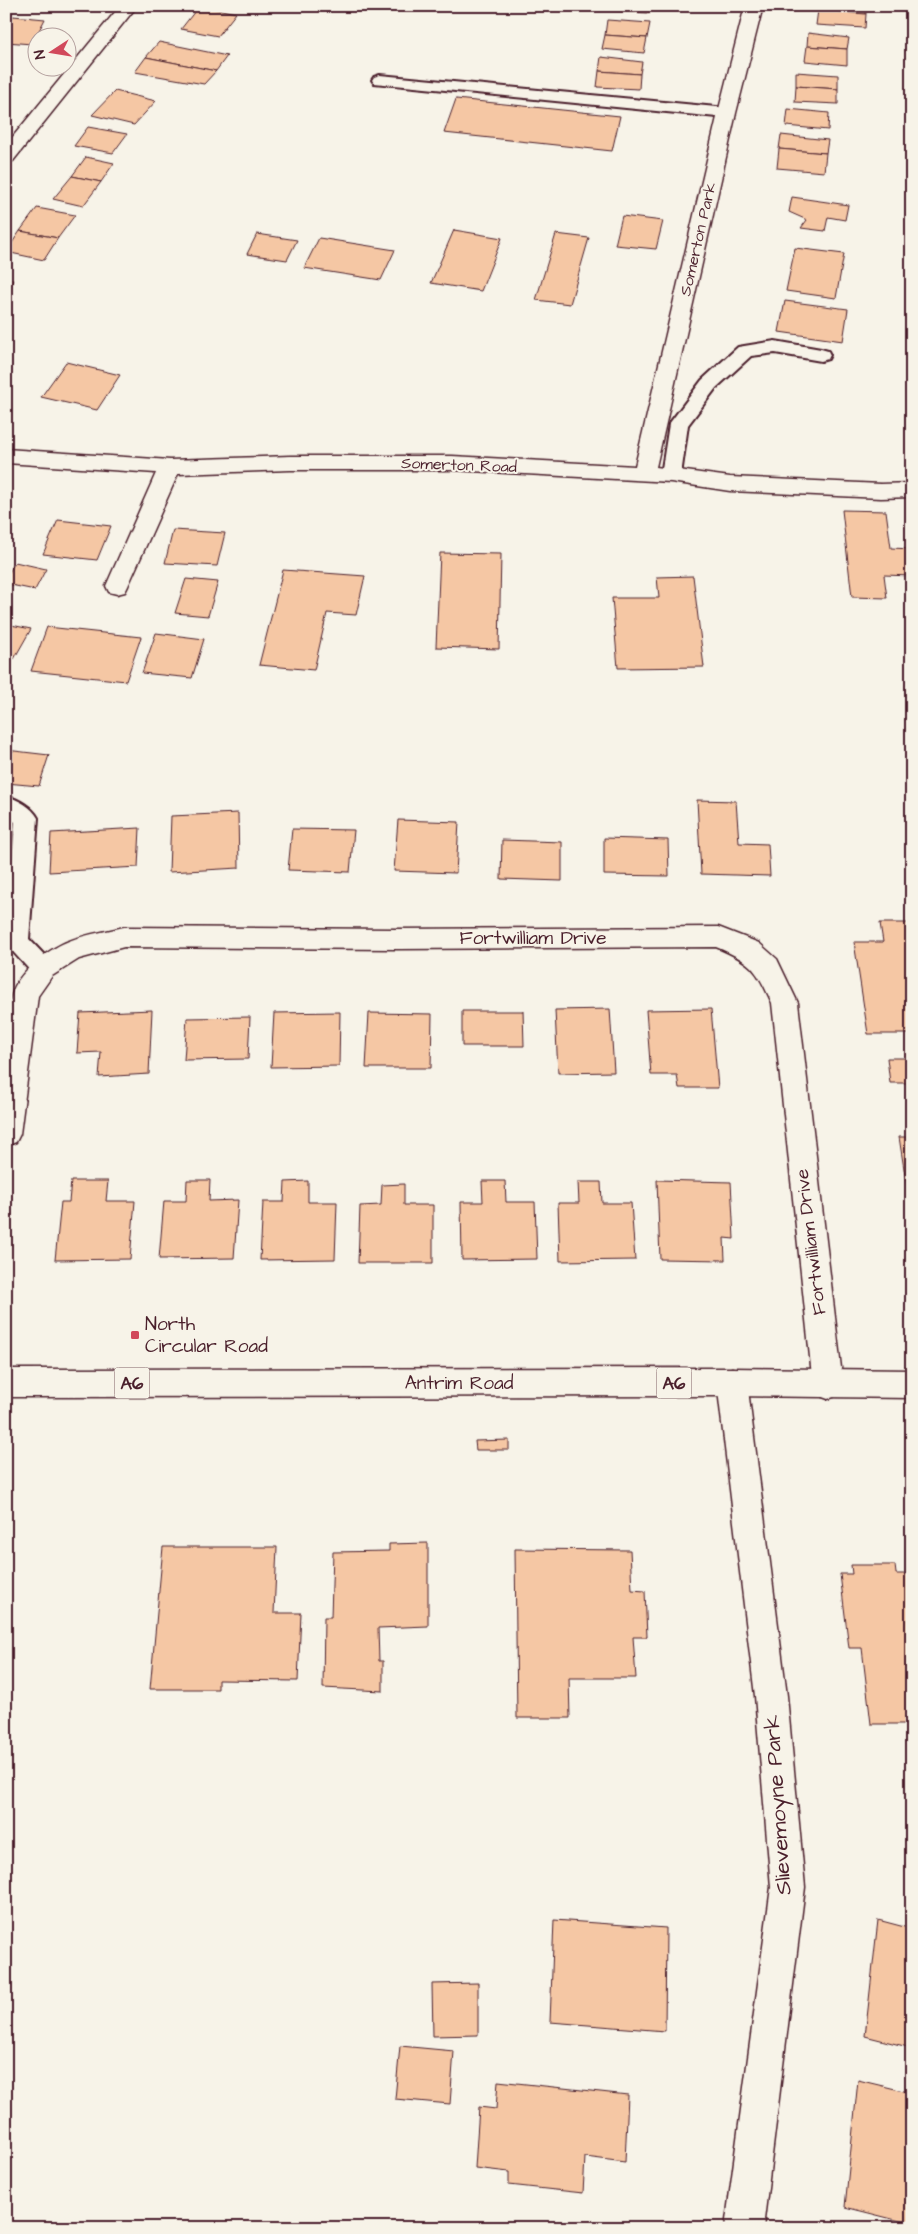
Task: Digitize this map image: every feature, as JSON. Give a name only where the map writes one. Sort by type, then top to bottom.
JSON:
[{"type":"street","points":[[6,157],[129,6]]},
{"type":"street","name":"Somerton Park","points":[[644,473],[727,113],[754,6]]},
{"type":"street","name":"Somerton Road","points":[[6,456],[170,468],[290,463],[452,463],[671,475],[730,484],[881,491],[912,490]]},
{"type":"street","points":[[117,586],[170,468]]},
{"type":"street","name":"Fortwilliam Drive","points":[[6,1134],[25,993],[43,969],[71,951],[124,937],[406,939],[718,936],[750,950],[768,966],[785,1003],[828,1385]]},
{"type":"street","name":"Antrim Road","points":[[6,1383],[732,1382],[828,1385],[912,1384]]},
{"type":"street","name":"Slievemoyne Park","points":[[732,1382],[771,1696],[788,1888],[744,2228]]},
{"type":"lane","points":[[380,80],[727,113]]},
{"type":"lane","points":[[671,475],[679,424],[710,384],[745,351],[774,347],[821,355]]},
{"type":"lane","points":[[6,804],[27,818],[17,942],[43,969]]},
{"type":"building","points":[[199,6],[236,13],[218,36],[181,29]]},
{"type":"building","points":[[612,6],[650,6],[649,13],[611,11]]},
{"type":"building","points":[[818,6],[866,6],[866,14],[818,10]]},
{"type":"building","points":[[818,10],[866,14],[865,28],[816,25]]},
{"type":"building","points":[[13,16],[45,19],[40,28],[28,28],[28,44],[6,42],[6,27]]},
{"type":"building","points":[[607,20],[650,23],[647,38],[605,35]]},
{"type":"building","points":[[808,33],[849,38],[847,49],[807,46]]},
{"type":"building","points":[[605,35],[647,38],[644,53],[602,49]]},
{"type":"building","points":[[159,42],[227,56],[216,71],[146,57]]},
{"type":"building","points":[[807,46],[847,49],[847,65],[805,61]]},
{"type":"building","points":[[146,57],[216,71],[204,84],[135,72]]},
{"type":"building","points":[[601,57],[642,62],[640,74],[599,71]]},
{"type":"building","points":[[599,71],[640,74],[639,89],[597,87]]},
{"type":"building","points":[[796,72],[838,75],[838,89],[796,86]]},
{"type":"building","points":[[796,86],[838,89],[838,104],[795,102]]},
{"type":"building","points":[[115,91],[156,101],[134,125],[92,115]]},
{"type":"building","points":[[456,99],[620,116],[612,151],[444,133]]},
{"type":"building","points":[[788,109],[829,113],[828,130],[786,126]]},
{"type":"building","points":[[88,127],[127,134],[113,153],[74,146]]},
{"type":"building","points":[[781,135],[828,140],[826,153],[779,149]]},
{"type":"building","points":[[779,149],[826,153],[824,172],[777,168]]},
{"type":"building","points":[[86,157],[114,163],[101,182],[72,176]]},
{"type":"building","points":[[72,176],[101,182],[83,206],[53,199]]},
{"type":"building","points":[[792,197],[848,205],[845,220],[828,217],[825,231],[801,228],[807,220],[789,212]]},
{"type":"building","points":[[37,208],[75,215],[58,238],[20,231]]},
{"type":"building","points":[[622,216],[663,221],[656,249],[615,245]]},
{"type":"building","points":[[454,230],[502,238],[481,291],[431,283]]},
{"type":"building","points":[[20,231],[58,238],[44,260],[6,252]]},
{"type":"building","points":[[257,234],[297,240],[287,260],[247,254]]},
{"type":"building","points":[[556,234],[589,238],[570,304],[536,300]]},
{"type":"building","points":[[319,238],[395,250],[381,280],[304,268]]},
{"type":"building","points":[[795,248],[844,254],[836,298],[786,291]]},
{"type":"building","points":[[6,279],[13,279],[7,300],[6,300]]},
{"type":"building","points":[[785,301],[848,309],[843,341],[779,332]]},
{"type":"building","points":[[66,362],[120,375],[97,410],[41,397]]},
{"type":"building","points":[[842,510],[886,511],[891,548],[912,549],[912,576],[884,575],[887,598],[852,597]]},
{"type":"building","points":[[58,520],[111,526],[97,560],[43,554]]},
{"type":"building","points":[[173,530],[225,533],[217,566],[165,563]]},
{"type":"building","points":[[440,553],[501,554],[499,649],[436,647]]},
{"type":"building","points":[[15,562],[46,569],[35,590],[6,584],[6,578]]},
{"type":"building","points":[[283,570],[365,576],[356,615],[327,613],[314,670],[259,665]]},
{"type":"building","points":[[693,576],[704,667],[618,668],[612,598],[659,598],[657,577]]},
{"type":"building","points":[[186,579],[218,582],[208,616],[175,613]]},
{"type":"building","points":[[6,624],[31,629],[14,659],[6,657]]},
{"type":"building","points":[[47,627],[141,637],[126,681],[31,671]]},
{"type":"building","points":[[156,633],[204,639],[192,678],[142,673]]},
{"type":"building","points":[[6,750],[49,755],[39,786],[6,783]]},
{"type":"building","points":[[697,800],[736,801],[739,843],[768,844],[770,876],[701,874]]},
{"type":"building","points":[[238,813],[239,868],[169,872],[171,816]]},
{"type":"building","points":[[398,820],[459,822],[456,873],[394,871]]},
{"type":"building","points":[[140,828],[138,867],[49,872],[51,833]]},
{"type":"building","points":[[292,829],[354,830],[350,872],[288,870]]},
{"type":"building","points":[[604,838],[668,840],[669,876],[604,875]]},
{"type":"building","points":[[502,840],[562,842],[562,881],[501,879]]},
{"type":"building","points":[[880,923],[912,923],[912,1034],[868,1034],[854,942],[883,942]]},
{"type":"building","points":[[610,1009],[614,1072],[558,1073],[555,1010]]},
{"type":"building","points":[[711,1009],[718,1088],[679,1088],[677,1075],[651,1075],[646,1010]]},
{"type":"building","points":[[152,1010],[149,1074],[99,1077],[101,1052],[77,1053],[80,1013]]},
{"type":"building","points":[[462,1011],[523,1011],[524,1046],[462,1046]]},
{"type":"building","points":[[340,1012],[339,1066],[271,1067],[274,1013]]},
{"type":"building","points":[[369,1013],[432,1014],[431,1068],[366,1068]]},
{"type":"building","points":[[250,1017],[248,1059],[184,1060],[187,1018]]},
{"type":"building","points":[[887,1058],[912,1058],[912,1083],[890,1083]]},
{"type":"building","points":[[899,1137],[912,1137],[912,1220]]},
{"type":"building","points":[[187,1180],[210,1180],[209,1201],[238,1200],[234,1258],[159,1259],[164,1201],[186,1201]]},
{"type":"building","points":[[657,1180],[731,1182],[734,1239],[724,1238],[725,1260],[660,1259]]},
{"type":"building","points":[[71,1181],[108,1181],[106,1201],[135,1201],[130,1259],[55,1260],[61,1202],[69,1202]]},
{"type":"building","points":[[308,1181],[308,1202],[337,1202],[335,1259],[260,1260],[263,1202],[284,1202],[285,1182]]},
{"type":"building","points":[[482,1181],[505,1181],[506,1202],[535,1202],[537,1259],[462,1260],[461,1202],[483,1202]]},
{"type":"building","points":[[578,1182],[601,1182],[602,1203],[631,1203],[635,1260],[560,1261],[558,1203],[579,1203]]},
{"type":"building","points":[[404,1184],[404,1205],[433,1205],[433,1263],[358,1263],[360,1206],[381,1205],[382,1185]]},
{"type":"building","points":[[509,1440],[509,1450],[476,1450],[475,1441]]},
{"type":"building","points":[[428,1543],[428,1626],[378,1628],[379,1661],[383,1661],[383,1691],[323,1688],[324,1617],[331,1617],[333,1552],[389,1551],[389,1544]]},
{"type":"building","points":[[163,1547],[277,1547],[274,1613],[301,1613],[298,1681],[218,1680],[218,1689],[150,1689]]},
{"type":"building","points":[[515,1549],[630,1550],[632,1590],[645,1591],[647,1637],[633,1637],[636,1678],[569,1678],[570,1718],[517,1718]]},
{"type":"building","points":[[851,1565],[895,1565],[896,1574],[912,1574],[912,1724],[871,1724],[862,1648],[849,1648],[840,1574],[852,1574]]},
{"type":"building","points":[[554,1920],[666,1928],[665,2031],[550,2022]]},
{"type":"building","points":[[878,1920],[912,1929],[912,2048],[865,2036]]},
{"type":"building","points":[[478,1983],[478,2035],[433,2036],[432,1984]]},
{"type":"building","points":[[400,2046],[454,2051],[450,2104],[395,2099]]},
{"type":"building","points":[[858,2080],[912,2093],[912,2224],[845,2207]]},
{"type":"building","points":[[498,2081],[628,2095],[625,2162],[585,2157],[583,2193],[509,2185],[509,2172],[475,2168],[479,2107],[496,2109]]},
{"type":"place","name":"North Circular Road","points":[[135,1335]]}]
